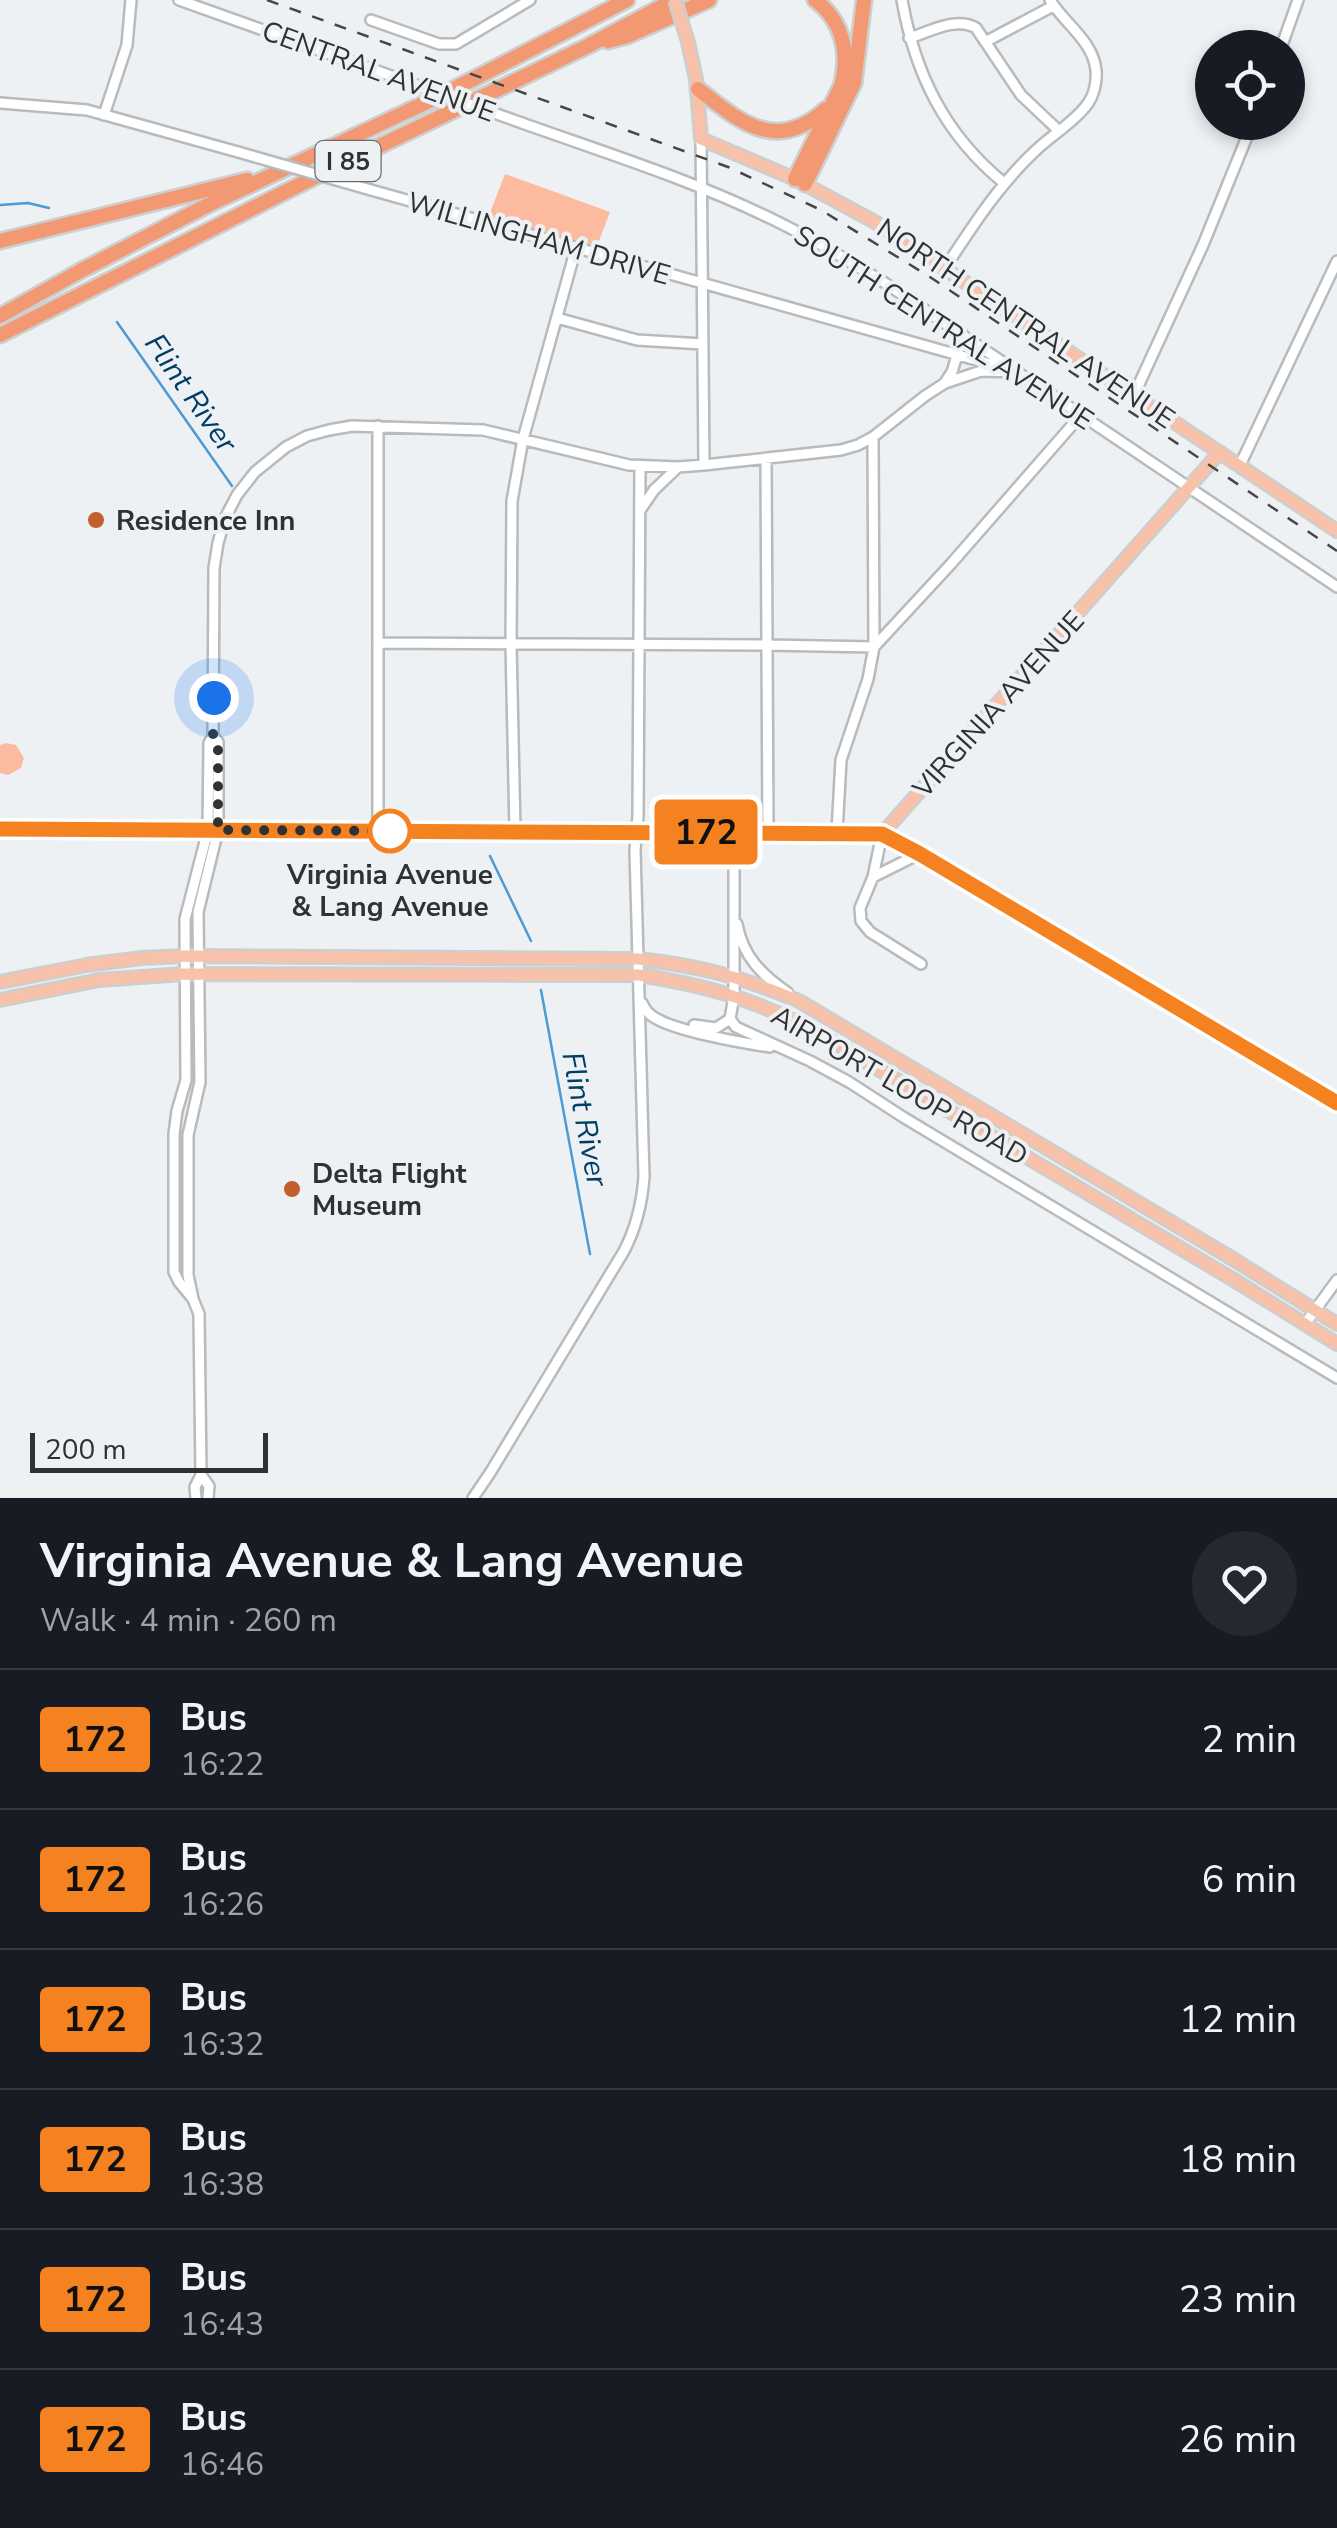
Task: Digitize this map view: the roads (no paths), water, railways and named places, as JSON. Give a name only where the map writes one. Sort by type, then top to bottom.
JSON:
[{"type":"highway","name":"I 85","points":[[0,316],[276,172],[444,94],[627,0]]},
{"type":"highway","name":"I 85","points":[[0,335],[675,0]]},
{"type":"highway","points":[[588,46],[628,36],[709,0]]},
{"type":"highway","points":[[800,181],[844,72],[844,44],[832,16],[815,0]]},
{"type":"highway","points":[[800,181],[854,83],[864,0]]},
{"type":"highway","points":[[698,89],[738,121],[763,130],[802,126],[833,101]]},
{"type":"highway","points":[[0,241],[276,172]]},
{"type":"highway","points":[[0,347],[111,280]]},
{"type":"main road","points":[[675,0],[698,89],[702,139]]},
{"type":"main road","name":"NORTH CENTRAL AVENUE","points":[[702,139],[800,181],[875,222],[1337,531]]},
{"type":"main road","name":"VIRGINIA AVENUE","points":[[882,834],[1220,452]]},
{"type":"main road","points":[[0,829],[882,834]]},
{"type":"main road","name":"AIRPORT LOOP ROAD","points":[[0,982],[84,965],[184,956],[639,959],[733,975],[799,1000],[1337,1324]]},
{"type":"main road","name":"AIRPORT LOOP ROAD","points":[[0,1000],[98,980],[184,974],[639,976],[690,983],[776,1011],[809,1028],[1337,1344]]},
{"type":"street","points":[[104,115],[127,45],[131,0]]},
{"type":"street","name":"CENTRAL AVENUE","points":[[179,0],[522,123]]},
{"type":"street","points":[[371,20],[439,44],[456,44],[530,0]]},
{"type":"street","points":[[902,0],[925,82],[939,108],[970,151],[1004,183]]},
{"type":"street","points":[[1287,30],[1298,0]]},
{"type":"street","points":[[945,268],[1004,183],[1086,107],[1096,82],[1096,66],[1084,41],[1051,3],[985,42]]},
{"type":"street","points":[[910,38],[968,23],[976,28],[1021,95],[1058,130]]},
{"type":"street","name":"WILLINGHAM DRIVE","points":[[0,104],[64,107],[104,115],[1018,372]]},
{"type":"street","name":"SOUTH CENTRAL AVENUE","points":[[522,123],[702,188],[772,218],[839,254],[1337,587]]},
{"type":"street","points":[[702,139],[704,465]]},
{"type":"street","points":[[1134,395],[1247,140]]},
{"type":"street","points":[[515,831],[512,501],[523,438],[576,248]]},
{"type":"street","points":[[1240,465],[1337,261]]},
{"type":"street","points":[[557,318],[637,340],[703,344]]},
{"type":"street","points":[[945,383],[963,335]]},
{"type":"street","points":[[196,1498],[195,1487],[201,1475],[199,1314],[188,1275],[188,1135],[200,1082],[198,912],[213,830],[209,743],[213,736],[214,568],[225,518],[237,495],[255,472],[286,447],[329,430],[352,426],[483,430],[640,466],[704,465],[841,450],[873,437],[945,383],[981,371],[1018,372]]},
{"type":"street","points":[[378,643],[874,648],[1081,415]]},
{"type":"street","points":[[378,426],[378,831]]},
{"type":"street","points":[[837,832],[841,760],[874,648],[873,437]]},
{"type":"street","points":[[766,459],[768,832]]},
{"type":"street","points":[[473,1498],[628,1243],[643,1186],[635,850],[640,466]]},
{"type":"street","points":[[640,511],[654,490],[678,467]]},
{"type":"street","points":[[193,1299],[174,1272],[173,1148],[186,1080],[185,919],[213,830]]},
{"type":"street","points":[[734,832],[734,996],[730,1019],[736,1027],[849,1082],[1337,1378]]},
{"type":"street","points":[[921,964],[870,932],[860,921],[860,908],[874,877],[882,834],[1337,1103]]},
{"type":"street","points":[[874,877],[920,854]]},
{"type":"street","name":"AIRPORT LOOP ROAD","points":[[733,904],[750,960],[768,980],[799,1000]]},
{"type":"street","points":[[640,995],[644,1008],[661,1021],[728,1040],[783,1049]]},
{"type":"street","points":[[641,1048],[650,1028],[661,1021],[716,1028],[730,1019]]},
{"type":"street","points":[[1304,1324],[1336,1284]]},
{"type":"street","points":[[201,1475],[208,1486],[208,1498]]},
{"type":"waterway","name":"Flint River","points":[[0,205],[28,203],[49,208]]},
{"type":"waterway","name":"Flint River","points":[[117,322],[232,486]]},
{"type":"waterway","name":"Flint River","points":[[490,856],[531,941]]},
{"type":"waterway","name":"Flint River","points":[[541,990],[590,1254]]},
{"type":"railway","points":[[267,0],[728,167],[821,210],[930,277],[1337,551]]},
{"type":"place","name":"Residence Inn","points":[[96,520]]},
{"type":"place","name":"Virginia Avenue & Lang Avenue","points":[[390,831]]},
{"type":"place","name":"Delta Flight Museum","points":[[292,1189]]}]
